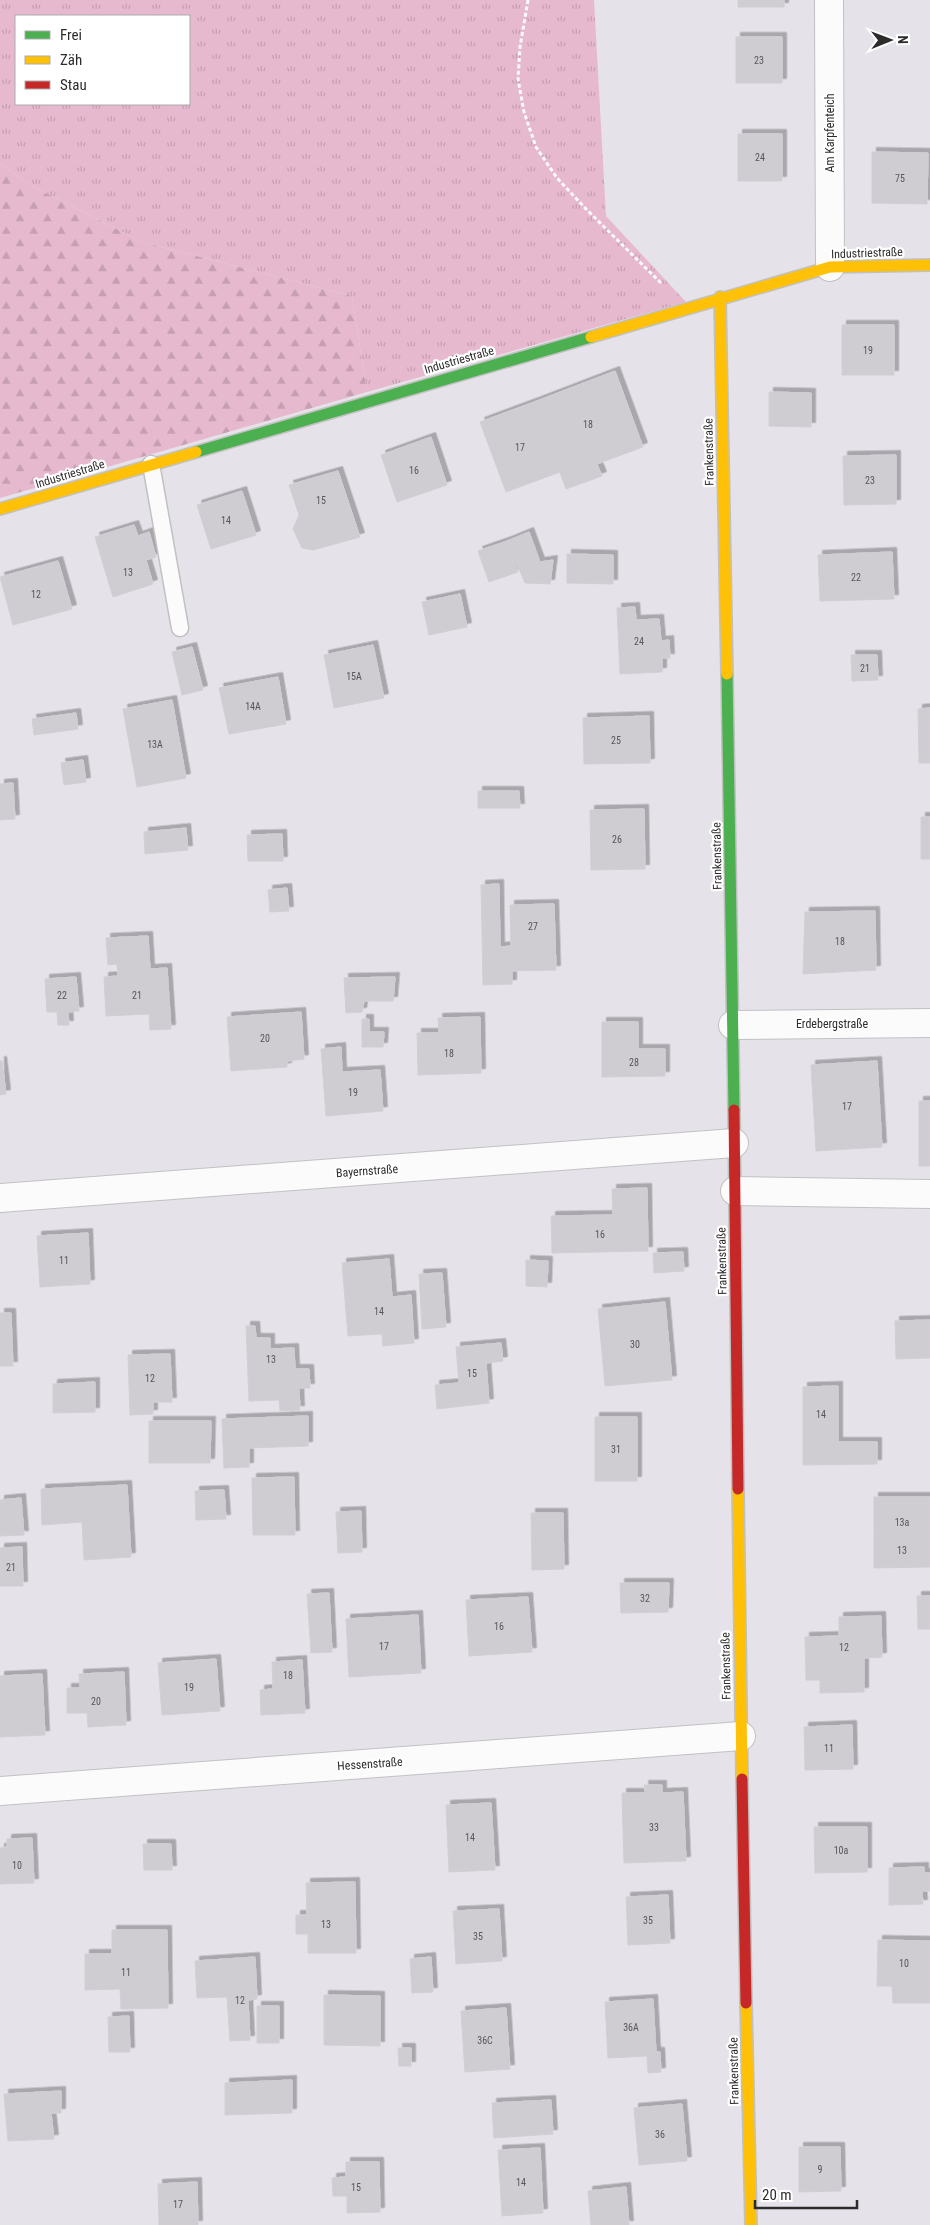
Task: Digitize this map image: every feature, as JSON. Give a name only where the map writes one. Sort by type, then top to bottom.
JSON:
[{"type":"street","name":"Am Karpfenteich","points":[[830,0],[830,266]]},
{"type":"street","name":"Industriestraße","points":[[0,509],[830,266],[930,265]]},
{"type":"street","name":"Frankenstraße","points":[[720,297],[733,1025],[741,1736],[751,2225]]},
{"type":"street","name":"Erdebergstraße","points":[[733,1025],[930,1023]]},
{"type":"street","name":"Bayernstraße","points":[[0,1198],[734,1143]]},
{"type":"street","points":[[735,1191],[930,1194]]},
{"type":"street","name":"Hessenstraße","points":[[0,1791],[741,1736]]},
{"type":"lane","points":[[151,464],[180,628]]},
{"type":"path","points":[[528,0],[520,47],[518,78],[524,112],[536,147],[557,178],[685,308]]},
{"type":"green space","points":[[0,0],[594,0],[606,216],[686,302],[367,392],[352,296],[142,242],[36,188],[0,164]]},
{"type":"green space","points":[[0,164],[36,188],[142,242],[352,296],[367,392],[0,498]]},
{"type":"building","points":[[738,0],[784,0],[784,7],[738,7]]},
{"type":"building","points":[[736,37],[782,37],[782,83],[736,83]]},
{"type":"building","points":[[738,134],[782,134],[782,181],[738,181]]},
{"type":"building","points":[[872,152],[928,153],[927,204],[872,203]]},
{"type":"building","points":[[842,325],[894,325],[894,375],[842,375]]},
{"type":"building","points":[[615,371],[643,447],[597,464],[602,476],[566,489],[534,402]]},
{"type":"building","points":[[769,392],[811,393],[811,427],[769,426]]},
{"type":"building","points":[[534,402],[560,472],[506,492],[480,422]]},
{"type":"building","points":[[431,437],[447,485],[397,502],[381,455]]},
{"type":"building","points":[[896,455],[896,504],[844,505],[843,456]]},
{"type":"building","points":[[338,471],[360,537],[313,550],[302,548],[293,529],[299,515],[289,485]]},
{"type":"building","points":[[242,491],[256,535],[211,549],[197,505]]},
{"type":"building","points":[[134,525],[138,536],[149,532],[156,557],[146,560],[153,584],[113,597],[95,537]]},
{"type":"building","points":[[529,532],[540,562],[553,560],[550,584],[525,583],[507,541]]},
{"type":"building","points":[[507,541],[518,572],[489,582],[478,551]]},
{"type":"building","points":[[892,552],[894,599],[820,601],[818,555]]},
{"type":"building","points":[[567,554],[613,555],[613,584],[567,583]]},
{"type":"building","points":[[58,561],[72,609],[13,625],[0,577]]},
{"type":"building","points":[[460,594],[467,627],[429,635],[422,602]]},
{"type":"building","points":[[635,607],[636,620],[659,619],[661,641],[669,640],[670,658],[662,658],[662,672],[620,674],[617,608]]},
{"type":"building","points":[[373,645],[384,698],[334,708],[324,655]]},
{"type":"building","points":[[192,647],[203,690],[182,695],[172,652]]},
{"type":"building","points":[[851,655],[877,655],[878,680],[852,681]]},
{"type":"building","points":[[278,677],[286,724],[229,734],[219,688]]},
{"type":"building","points":[[172,700],[186,778],[137,787],[123,709]]},
{"type":"building","points":[[930,708],[930,763],[919,763],[918,709]]},
{"type":"building","points":[[76,713],[78,729],[34,735],[32,719]]},
{"type":"building","points":[[649,716],[650,763],[584,764],[583,718]]},
{"type":"building","points":[[83,760],[86,782],[64,785],[61,763]]},
{"type":"building","points":[[13,783],[15,819],[0,820],[0,784]]},
{"type":"building","points":[[478,791],[519,791],[520,808],[478,808]]},
{"type":"building","points":[[644,809],[645,869],[591,870],[590,810]]},
{"type":"building","points":[[921,817],[930,817],[930,859],[921,859]]},
{"type":"building","points":[[186,828],[188,850],[145,854],[144,832]]},
{"type":"building","points":[[282,834],[283,861],[248,861],[247,835]]},
{"type":"building","points":[[499,884],[500,947],[511,946],[510,905],[554,904],[556,970],[512,971],[512,984],[483,985],[481,885]]},
{"type":"building","points":[[287,888],[289,911],[270,912],[268,890]]},
{"type":"building","points":[[875,911],[876,970],[803,974],[805,912]]},
{"type":"building","points":[[148,936],[150,969],[167,968],[171,1029],[150,1030],[149,1014],[106,1016],[104,977],[118,976],[117,964],[108,965],[106,938]]},
{"type":"building","points":[[76,977],[79,1011],[68,1012],[69,1025],[58,1025],[57,1012],[47,1012],[45,979]]},
{"type":"building","points":[[395,977],[393,1001],[364,1001],[362,1012],[346,1013],[344,978]]},
{"type":"building","points":[[301,1012],[304,1059],[287,1061],[287,1067],[231,1071],[227,1017]]},
{"type":"building","points":[[480,1017],[481,1073],[418,1075],[417,1033],[439,1033],[438,1018]]},
{"type":"building","points":[[362,1019],[369,1019],[369,1032],[384,1032],[383,1047],[362,1047]]},
{"type":"building","points":[[602,1022],[638,1022],[638,1049],[665,1049],[665,1076],[602,1077]]},
{"type":"building","points":[[341,1047],[342,1072],[380,1070],[383,1111],[326,1116],[321,1049]]},
{"type":"building","points":[[0,1061],[2,1061],[6,1094],[0,1095]]},
{"type":"building","points":[[877,1061],[882,1147],[816,1151],[811,1065]]},
{"type":"building","points":[[919,1101],[930,1101],[930,1166],[919,1166]]},
{"type":"building","points":[[647,1188],[648,1251],[552,1253],[551,1216],[613,1215],[612,1189]]},
{"type":"building","points":[[88,1233],[90,1284],[40,1287],[37,1236]]},
{"type":"building","points":[[683,1252],[684,1271],[654,1273],[653,1253]]},
{"type":"building","points":[[389,1259],[392,1297],[411,1295],[414,1343],[383,1346],[382,1334],[348,1336],[342,1263]]},
{"type":"building","points":[[526,1260],[548,1261],[547,1287],[526,1286]]},
{"type":"building","points":[[442,1273],[446,1327],[422,1329],[419,1274]]},
{"type":"building","points":[[665,1302],[672,1380],[605,1386],[598,1309]]},
{"type":"building","points":[[0,1313],[11,1313],[13,1366],[0,1366]]},
{"type":"building","points":[[930,1320],[930,1358],[896,1359],[895,1321]]},
{"type":"building","points":[[246,1326],[255,1326],[256,1338],[270,1338],[270,1349],[294,1348],[295,1369],[309,1369],[310,1388],[299,1388],[300,1410],[280,1411],[279,1400],[249,1401]]},
{"type":"building","points":[[501,1343],[503,1361],[486,1363],[489,1403],[437,1409],[435,1385],[459,1383],[456,1347]]},
{"type":"building","points":[[170,1354],[172,1402],[153,1402],[153,1414],[130,1415],[128,1355]]},
{"type":"building","points":[[95,1382],[95,1412],[53,1413],[53,1384]]},
{"type":"building","points":[[838,1386],[838,1442],[877,1442],[877,1464],[803,1465],[803,1387]]},
{"type":"building","points":[[308,1416],[308,1446],[249,1448],[249,1467],[224,1468],[222,1419]]},
{"type":"building","points":[[595,1417],[637,1417],[637,1481],[595,1481]]},
{"type":"building","points":[[149,1421],[211,1421],[210,1463],[149,1463]]},
{"type":"building","points":[[294,1477],[295,1535],[253,1535],[252,1478]]},
{"type":"building","points":[[127,1485],[131,1557],[84,1560],[82,1522],[42,1525],[41,1489]]},
{"type":"building","points":[[224,1490],[226,1519],[196,1520],[195,1491]]},
{"type":"building","points":[[874,1497],[930,1497],[930,1532],[874,1533]]},
{"type":"building","points":[[21,1498],[24,1535],[0,1536],[0,1500]]},
{"type":"building","points":[[361,1511],[362,1552],[338,1553],[336,1512]]},
{"type":"building","points":[[531,1513],[563,1513],[564,1569],[532,1570]]},
{"type":"building","points":[[930,1532],[930,1567],[874,1568],[874,1533]]},
{"type":"building","points":[[22,1547],[23,1586],[0,1586],[0,1548]]},
{"type":"building","points":[[620,1583],[669,1583],[668,1612],[621,1613]]},
{"type":"building","points":[[329,1593],[332,1652],[311,1653],[307,1594]]},
{"type":"building","points":[[917,1596],[930,1596],[930,1629],[918,1629]]},
{"type":"building","points":[[528,1597],[532,1652],[469,1656],[466,1600]]},
{"type":"building","points":[[418,1615],[421,1673],[349,1677],[346,1619]]},
{"type":"building","points":[[881,1616],[882,1657],[864,1658],[864,1692],[820,1693],[820,1680],[806,1680],[805,1637],[839,1636],[839,1617]]},
{"type":"building","points":[[216,1659],[220,1711],[162,1715],[158,1663]]},
{"type":"building","points":[[302,1660],[305,1713],[261,1715],[260,1690],[273,1689],[272,1662]]},
{"type":"building","points":[[124,1672],[126,1725],[88,1727],[87,1713],[67,1713],[67,1688],[80,1688],[79,1674]]},
{"type":"building","points":[[42,1674],[45,1735],[0,1737],[0,1676]]},
{"type":"building","points":[[852,1725],[853,1769],[805,1770],[804,1727]]},
{"type":"building","points":[[644,1785],[662,1785],[662,1793],[683,1792],[686,1861],[624,1863],[622,1793],[645,1793]]},
{"type":"building","points":[[491,1803],[495,1870],[449,1872],[446,1805]]},
{"type":"building","points":[[814,1827],[867,1827],[867,1872],[815,1873]]},
{"type":"building","points":[[32,1838],[34,1883],[0,1884],[0,1848],[7,1847],[7,1839]]},
{"type":"building","points":[[143,1844],[171,1844],[172,1870],[144,1870]]},
{"type":"building","points":[[924,1867],[924,1873],[930,1873],[930,1891],[922,1891],[923,1904],[889,1905],[889,1868]]},
{"type":"building","points":[[355,1882],[356,1953],[308,1953],[308,1934],[296,1934],[296,1915],[307,1915],[306,1883]]},
{"type":"building","points":[[668,1895],[670,1943],[628,1945],[626,1897]]},
{"type":"building","points":[[499,1909],[502,1961],[456,1964],[453,1911]]},
{"type":"building","points":[[112,1930],[167,1930],[168,2008],[121,2009],[120,1989],[85,1990],[85,1954],[112,1954]]},
{"type":"building","points":[[878,1940],[930,1941],[930,2003],[893,2003],[892,1986],[877,1986]]},
{"type":"building","points":[[255,1957],[257,1999],[248,2000],[250,2040],[230,2041],[227,1997],[197,1998],[195,1961]]},
{"type":"building","points":[[431,1957],[433,1992],[412,1993],[410,1959]]},
{"type":"building","points":[[324,1995],[380,1996],[380,2046],[324,2045]]},
{"type":"building","points":[[653,1999],[656,2052],[660,2052],[661,2072],[648,2073],[647,2056],[608,2058],[605,2002]]},
{"type":"building","points":[[257,2006],[279,2006],[279,2043],[257,2043]]},
{"type":"building","points":[[506,2008],[510,2069],[465,2072],[461,2011]]},
{"type":"building","points":[[129,2016],[130,2052],[109,2052],[108,2017]]},
{"type":"building","points":[[398,2048],[411,2048],[411,2066],[399,2066]]},
{"type":"building","points":[[292,2080],[292,2113],[225,2115],[225,2083]]},
{"type":"building","points":[[61,2091],[61,2113],[51,2113],[54,2139],[8,2141],[4,2094]]},
{"type":"building","points":[[551,2100],[553,2134],[494,2138],[492,2103]]},
{"type":"building","points":[[682,2104],[687,2161],[639,2165],[634,2108]]},
{"type":"building","points":[[799,2147],[840,2147],[841,2191],[799,2192]]},
{"type":"building","points":[[540,2148],[543,2213],[502,2216],[498,2150]]},
{"type":"building","points":[[346,2162],[379,2162],[380,2212],[347,2213],[347,2196],[333,2196],[332,2178],[346,2177]]},
{"type":"building","points":[[197,2182],[198,2225],[159,2225],[158,2184]]},
{"type":"building","points":[[626,2187],[629,2225],[591,2225],[588,2191]]},
{"type":"traffic: fast","points":[[196,452],[591,337]]},
{"type":"traffic: fast","points":[[727,674],[734,1110]]},
{"type":"traffic: slow","points":[[591,337],[830,267],[930,265]]},
{"type":"traffic: slow","points":[[720,297],[727,674]]},
{"type":"traffic: slow","points":[[0,509],[196,452]]},
{"type":"traffic: slow","points":[[738,1489],[742,1779]]},
{"type":"traffic: slow","points":[[746,2003],[751,2225]]},
{"type":"traffic: jam","points":[[734,1110],[738,1489]]},
{"type":"traffic: jam","points":[[742,1779],[746,2003]]}]
